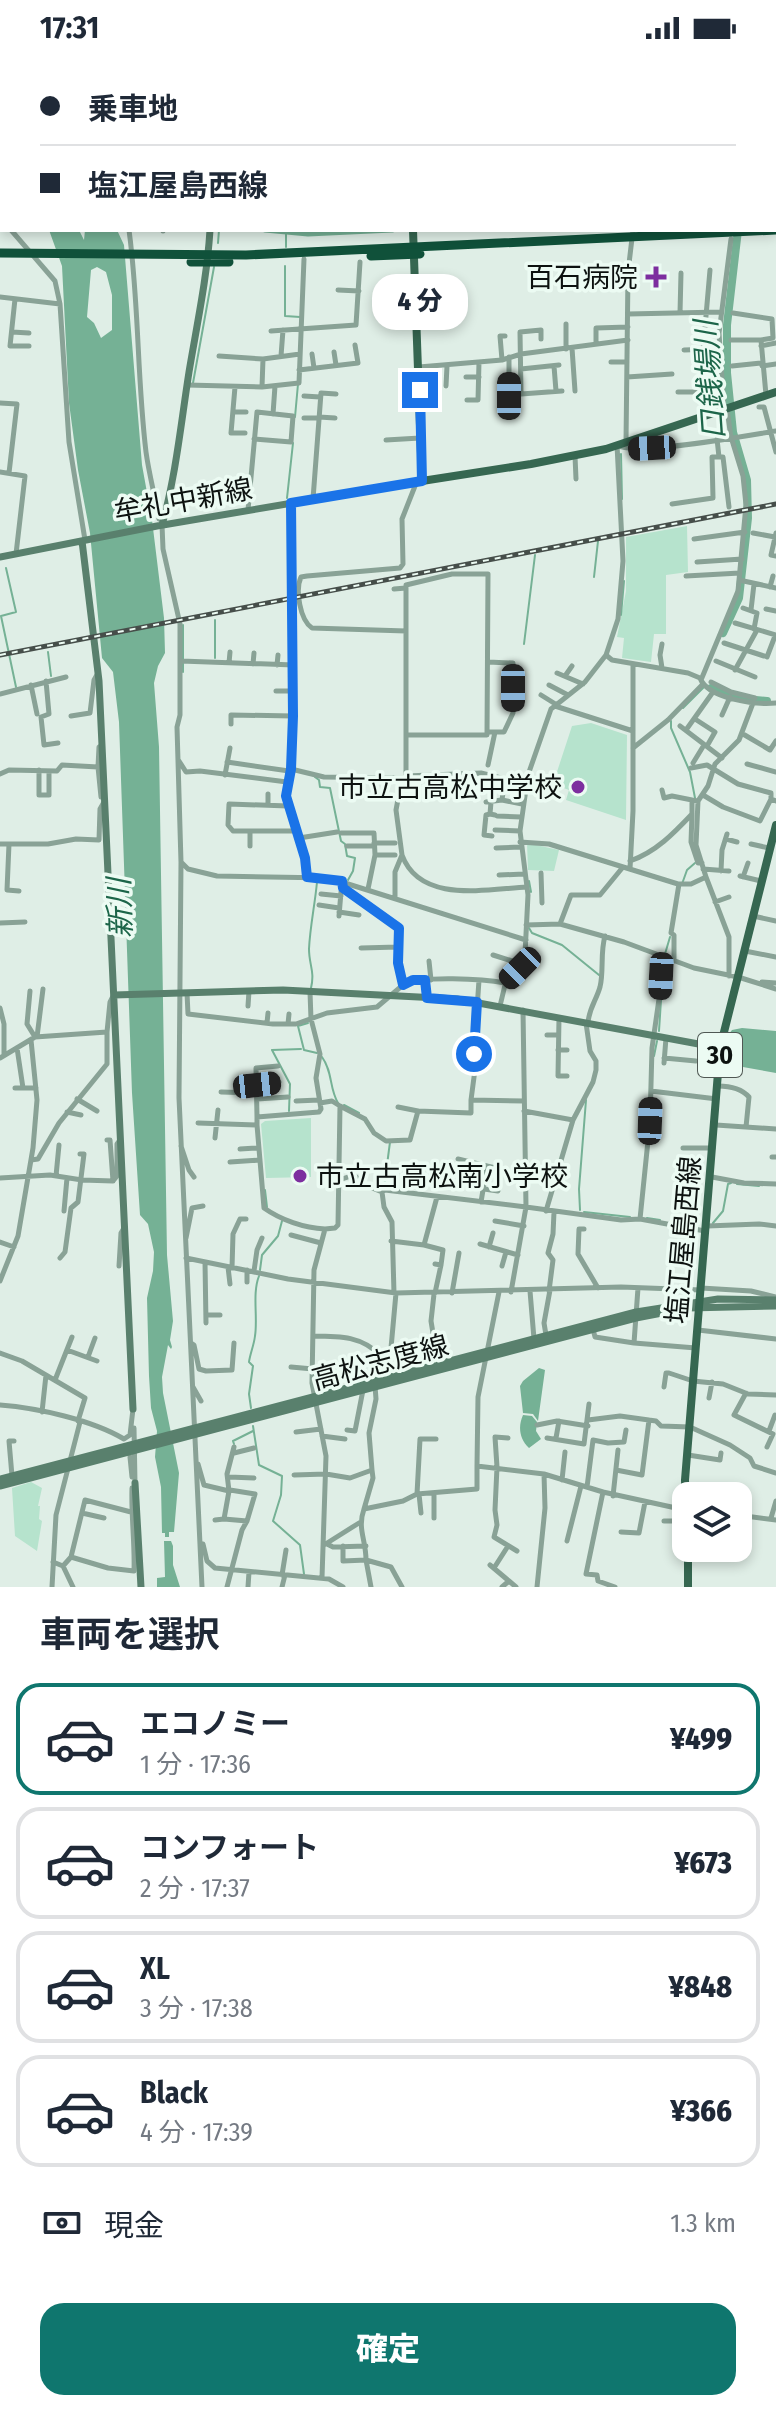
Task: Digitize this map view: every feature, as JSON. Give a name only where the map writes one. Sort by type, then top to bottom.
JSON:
[{"type":"highway","points":[[0,256],[304,259],[701,232],[732,237]]},
{"type":"highway","points":[[633,237],[732,237],[763,232]]},
{"type":"highway","points":[[744,235],[776,237]]},
{"type":"highway","points":[[208,259],[415,251]]},
{"type":"main road","points":[[413,232],[420,481],[575,456],[776,392]]},
{"type":"main road","name":"塩江屋島西線","points":[[687,1482],[720,1048],[734,977],[745,951],[776,825]]},
{"type":"main road","points":[[688,1562],[688,1587]]},
{"type":"street","points":[[13,232],[55,281],[60,304],[69,442],[85,540],[98,672],[141,1587]]},
{"type":"street","points":[[129,232],[146,455],[180,624],[180,715],[177,727],[181,862],[180,1145],[202,1587]]},
{"type":"street","points":[[161,524],[172,488],[210,232]]},
{"type":"street","points":[[500,1006],[505,983],[522,964],[526,940],[528,895],[520,831],[522,804],[538,743],[547,717],[583,684],[606,655],[618,619],[623,574],[622,443],[627,377],[629,248],[633,237]]},
{"type":"street","points":[[633,748],[668,720],[705,683],[735,603],[745,532],[744,487],[728,408],[721,391],[720,356],[721,312],[732,237]]},
{"type":"street","points":[[260,385],[299,383],[304,259]]},
{"type":"street","points":[[271,331],[356,325],[360,262]]},
{"type":"street","points":[[703,350],[710,270]]},
{"type":"street","points":[[680,313],[681,273]]},
{"type":"street","points":[[671,283],[681,289]]},
{"type":"street","points":[[338,290],[359,291]]},
{"type":"street","points":[[0,297],[60,304]]},
{"type":"street","points":[[15,299],[10,346],[29,346]]},
{"type":"street","points":[[628,314],[721,312]]},
{"type":"street","points":[[731,340],[774,342],[774,319],[733,313]]},
{"type":"street","points":[[566,324],[571,370],[568,391]]},
{"type":"street","points":[[596,344],[596,328],[628,327]]},
{"type":"street","points":[[281,356],[283,330]]},
{"type":"street","points":[[541,339],[541,330],[520,332],[521,394],[568,391]]},
{"type":"street","points":[[12,332],[29,333]]},
{"type":"street","points":[[502,360],[500,336],[505,336]]},
{"type":"street","points":[[419,367],[502,360],[521,354],[628,340]]},
{"type":"street","points":[[761,343],[766,395]]},
{"type":"street","points":[[299,370],[358,363],[355,345]]},
{"type":"street","points":[[684,350],[714,349],[714,356],[720,356]]},
{"type":"street","points":[[334,352],[336,365]]},
{"type":"street","points":[[219,356],[263,359],[300,354]]},
{"type":"street","points":[[312,354],[314,368]]},
{"type":"street","points":[[509,357],[509,396]]},
{"type":"street","points":[[260,385],[263,359]]},
{"type":"street","points":[[467,400],[478,400],[479,362]]},
{"type":"street","points":[[611,362],[627,362]]},
{"type":"street","points":[[732,366],[776,364]]},
{"type":"street","points":[[521,369],[557,365],[568,391]]},
{"type":"street","points":[[446,386],[447,366]]},
{"type":"street","points":[[627,377],[672,374]]},
{"type":"street","points":[[187,385],[260,385],[289,381],[290,376]]},
{"type":"street","points":[[466,377],[479,377]]},
{"type":"street","points":[[273,414],[275,386]]},
{"type":"street","points":[[235,387],[231,433],[245,433]]},
{"type":"street","points":[[678,392],[721,391]]},
{"type":"street","points":[[703,392],[707,415]]},
{"type":"street","points":[[313,499],[320,397],[321,393],[336,394]]},
{"type":"street","points":[[304,396],[320,397]]},
{"type":"street","points":[[500,396],[518,396]]},
{"type":"street","points":[[0,403],[17,404],[9,473]]},
{"type":"street","points":[[759,407],[764,407],[774,431],[776,452]]},
{"type":"street","points":[[233,412],[246,412]]},
{"type":"street","points":[[248,510],[254,439],[257,412],[293,416],[291,442],[254,439]]},
{"type":"street","points":[[304,418],[335,418]]},
{"type":"street","points":[[622,443],[623,449],[652,448],[774,431]]},
{"type":"street","points":[[386,440],[421,438]]},
{"type":"street","points":[[717,439],[719,457]]},
{"type":"street","points":[[575,456],[576,479]]},
{"type":"street","points":[[672,504],[713,498],[712,457],[723,457],[729,507]]},
{"type":"street","points":[[0,472],[25,476],[16,554]]},
{"type":"street","points":[[406,631],[312,628],[304,620],[297,586],[301,577],[400,568],[403,564],[402,519],[420,481]]},
{"type":"street","name":"牟礼中新線","points":[[0,557],[161,524],[420,481]]},
{"type":"street","points":[[291,503],[292,691],[288,806],[307,877]]},
{"type":"street","points":[[694,539],[745,532]]},
{"type":"street","points":[[753,533],[776,536],[771,555],[776,556]]},
{"type":"street","points":[[697,562],[742,559]]},
{"type":"street","points":[[686,576],[740,573]]},
{"type":"street","points":[[394,589],[452,574],[488,574],[491,732],[488,765]]},
{"type":"street","points":[[739,580],[773,588],[773,576]]},
{"type":"street","points":[[751,610],[754,584]]},
{"type":"street","points":[[395,898],[398,855],[396,810],[404,777],[406,735],[406,588]]},
{"type":"street","points":[[735,670],[755,630],[757,613],[743,608]]},
{"type":"street","points":[[766,609],[776,611]]},
{"type":"street","points":[[724,643],[766,656],[776,635],[735,623]]},
{"type":"street","points":[[662,644],[662,668]]},
{"type":"street","points":[[229,663],[230,652]]},
{"type":"street","points":[[253,664],[254,653]]},
{"type":"street","points":[[277,665],[278,655]]},
{"type":"street","points":[[606,655],[612,660],[688,673],[730,696]]},
{"type":"street","points":[[181,661],[292,665]]},
{"type":"street","points":[[716,661],[755,677]]},
{"type":"street","points":[[406,735],[487,735],[504,732],[513,713],[513,663],[488,662]]},
{"type":"street","points":[[630,869],[633,664]]},
{"type":"street","points":[[565,676],[572,666]]},
{"type":"street","points":[[71,716],[90,713],[98,672]]},
{"type":"street","points":[[557,673],[583,684]]},
{"type":"street","points":[[0,694],[66,677]]},
{"type":"street","points":[[46,681],[49,714],[41,717],[44,745],[58,743]]},
{"type":"street","points":[[705,683],[713,691],[730,696],[776,703]]},
{"type":"street","points":[[31,685],[37,714]]},
{"type":"street","points":[[549,685],[568,695]]},
{"type":"street","points":[[276,691],[292,691]]},
{"type":"street","points":[[686,730],[713,691]]},
{"type":"street","points":[[541,695],[556,706],[633,731]]},
{"type":"street","points":[[722,715],[730,696]]},
{"type":"street","points":[[662,790],[664,798],[672,796],[695,800],[703,795],[713,769],[743,734],[754,700]]},
{"type":"street","points":[[231,724],[231,715],[291,716]]},
{"type":"street","points":[[695,719],[715,732],[692,765],[704,765],[738,784],[771,793],[773,800],[760,821],[723,807],[703,795]]},
{"type":"street","points":[[680,726],[722,758]]},
{"type":"street","points":[[743,734],[770,750],[776,741]]},
{"type":"street","points":[[0,844],[99,840],[103,802],[98,767],[99,747],[102,745]]},
{"type":"street","points":[[225,775],[230,748]]},
{"type":"street","points":[[179,761],[186,772],[287,782]]},
{"type":"street","points":[[227,762],[324,777],[481,773],[505,779],[502,800]]},
{"type":"street","points":[[747,764],[776,772]]},
{"type":"street","points":[[0,774],[9,770],[57,771],[62,765],[98,767]]},
{"type":"street","points":[[39,770],[39,795],[49,795],[49,771]]},
{"type":"street","points":[[268,794],[268,805]]},
{"type":"street","points":[[494,815],[488,802],[502,800],[522,804]]},
{"type":"street","points":[[695,800],[691,842],[731,947],[734,977]]},
{"type":"street","points":[[695,800],[699,864]]},
{"type":"street","points":[[288,806],[229,804],[228,825],[233,831],[296,831]]},
{"type":"street","points":[[630,861],[651,852],[692,814]]},
{"type":"street","points":[[520,831],[484,835],[486,815],[521,817]]},
{"type":"street","points":[[299,838],[320,831],[374,833],[375,855],[368,889]]},
{"type":"street","points":[[250,832],[250,846]]},
{"type":"street","points":[[721,871],[726,836],[737,842]]},
{"type":"street","points":[[347,846],[395,843]]},
{"type":"street","points":[[9,844],[7,890],[19,891]]},
{"type":"street","points":[[496,848],[549,844],[681,884],[706,877]]},
{"type":"street","points":[[751,844],[770,849]]},
{"type":"street","points":[[375,855],[398,855],[414,874],[439,890],[527,887]]},
{"type":"street","points":[[181,862],[188,869],[217,876],[307,877],[342,881],[526,940]]},
{"type":"street","points":[[748,863],[742,876],[762,881]]},
{"type":"street","points":[[699,864],[729,871]]},
{"type":"street","points":[[560,924],[571,895],[600,895],[623,867]]},
{"type":"street","points":[[541,873],[542,903]]},
{"type":"street","points":[[499,875],[524,874]]},
{"type":"street","points":[[339,912],[344,889],[342,881]]},
{"type":"street","points":[[674,961],[674,935],[671,933],[681,884]]},
{"type":"street","points":[[344,889],[399,928],[403,985]]},
{"type":"street","points":[[321,894],[341,896]]},
{"type":"street","points":[[528,895],[542,895]]},
{"type":"street","points":[[715,902],[729,897]]},
{"type":"street","points":[[319,905],[359,915]]},
{"type":"street","points":[[753,916],[776,921]]},
{"type":"street","points":[[0,923],[25,922]]},
{"type":"street","points":[[526,925],[560,924],[605,936],[707,972],[776,986]]},
{"type":"street","points":[[546,1211],[573,1120],[596,1070],[587,1023],[590,1005],[601,984],[601,949],[605,936]]},
{"type":"street","points":[[361,948],[398,947]]},
{"type":"street","points":[[745,951],[776,957]]},
{"type":"street","points":[[493,955],[522,964]]},
{"type":"street","points":[[640,1219],[652,1092],[652,1048],[665,957]]},
{"type":"street","points":[[427,998],[429,961]]},
{"type":"street","points":[[181,994],[188,1014],[288,1024],[327,1013],[377,1007],[413,980],[505,983]]},
{"type":"street","points":[[398,1107],[471,1113],[479,980]]},
{"type":"street","points":[[0,1281],[3,1266],[18,1236],[31,1160],[36,1088],[34,1038],[43,989]]},
{"type":"street","points":[[30,991],[27,1024],[34,1038]]},
{"type":"street","points":[[248,1006],[249,991]]},
{"type":"street","points":[[114,995],[310,992],[477,1002],[720,1048]]},
{"type":"street","points":[[257,1117],[319,1112],[316,1078],[320,1054],[311,1019],[310,992]]},
{"type":"street","points":[[31,1160],[38,1159],[67,1112],[107,1064],[110,1002],[114,995]]},
{"type":"street","points":[[511,1292],[526,1207],[523,1010]]},
{"type":"street","points":[[1,1011],[2,1056],[34,1038],[107,1032]]},
{"type":"street","points":[[28,1013],[36,1014]]},
{"type":"street","points":[[267,1023],[268,1013]]},
{"type":"street","points":[[288,1024],[289,1014]]},
{"type":"street","points":[[560,1017],[558,1076],[567,1076]]},
{"type":"street","points":[[547,1035],[558,1035]]},
{"type":"street","points":[[667,1037],[664,1061],[684,1057],[696,1061]]},
{"type":"street","points":[[17,1048],[23,1088]]},
{"type":"street","points":[[549,1052],[567,1050]]},
{"type":"street","points":[[278,1066],[256,1068],[258,1148],[264,1208],[310,1228],[335,1228],[338,1225],[340,1106]]},
{"type":"street","points":[[257,1085],[279,1082]]},
{"type":"street","points":[[718,1086],[747,1094],[746,1127]]},
{"type":"street","points":[[15,1088],[36,1088]]},
{"type":"street","points":[[221,1092],[288,1097]]},
{"type":"street","points":[[652,1092],[717,1099]]},
{"type":"street","points":[[77,1099],[97,1111]]},
{"type":"street","points":[[471,1100],[524,1101]]},
{"type":"street","points":[[296,1101],[332,1101],[365,1119],[374,1133],[386,1141],[410,1140],[418,1111]]},
{"type":"street","points":[[215,1138],[218,1110]]},
{"type":"street","points":[[524,1111],[573,1120]]},
{"type":"street","points":[[67,1112],[81,1115]]},
{"type":"street","points":[[198,1123],[257,1125]]},
{"type":"street","points":[[716,1125],[776,1129]]},
{"type":"street","points":[[107,1140],[110,1140],[113,1181]]},
{"type":"street","points":[[113,1181],[117,1176],[117,1144],[120,1140]]},
{"type":"street","points":[[56,1176],[59,1145]]},
{"type":"street","points":[[180,1145],[194,1177]]},
{"type":"street","points":[[240,1149],[258,1148]]},
{"type":"street","points":[[683,1148],[714,1148]]},
{"type":"street","points":[[60,1258],[65,1252],[71,1208],[78,1202],[84,1154],[80,1154]]},
{"type":"street","points":[[458,1159],[500,1169]]},
{"type":"street","points":[[230,1162],[260,1160]]},
{"type":"street","points":[[481,1202],[487,1166]]},
{"type":"street","points":[[339,1180],[354,1175],[365,1185],[382,1192],[621,1220],[640,1219],[696,1231],[759,1224],[776,1226]]},
{"type":"street","points":[[0,1178],[56,1176],[113,1181]]},
{"type":"street","points":[[712,1177],[744,1183],[776,1184]]},
{"type":"street","points":[[64,1211],[67,1178]]},
{"type":"street","points":[[484,1189],[498,1191]]},
{"type":"street","points":[[381,1359],[388,1355],[391,1348],[395,1293],[392,1222],[384,1207],[382,1192]]},
{"type":"street","points":[[424,1245],[437,1197]]},
{"type":"street","points":[[185,1238],[192,1208],[203,1206]]},
{"type":"street","points":[[546,1335],[544,1321],[553,1260],[548,1253],[554,1212]]},
{"type":"street","points":[[230,1284],[233,1234],[240,1219],[246,1219]]},
{"type":"street","points":[[499,1220],[524,1226]]},
{"type":"street","points":[[119,1266],[124,1227]]},
{"type":"street","points":[[322,1578],[325,1475],[322,1432],[314,1399],[313,1282],[325,1229]]},
{"type":"street","points":[[584,1229],[579,1229],[578,1254],[598,1288]]},
{"type":"street","points":[[489,1247],[493,1233]]},
{"type":"street","points":[[291,1235],[321,1243]]},
{"type":"street","points":[[247,1282],[262,1238]]},
{"type":"street","points":[[391,1241],[443,1250],[438,1264],[431,1321],[438,1364]]},
{"type":"street","points":[[0,1242],[14,1247]]},
{"type":"street","points":[[480,1244],[518,1255]]},
{"type":"street","points":[[502,1266],[506,1252]]},
{"type":"street","points":[[452,1293],[459,1253]]},
{"type":"street","points":[[186,1258],[313,1282],[395,1293],[701,1289],[751,1291],[776,1301]]},
{"type":"street","points":[[205,1262],[206,1319],[220,1315]]},
{"type":"street","points":[[634,1343],[638,1288]]},
{"type":"street","points":[[530,1291],[534,1339]]},
{"type":"street","points":[[364,1509],[403,1501],[418,1494],[477,1489],[478,1397],[499,1292]]},
{"type":"street","name":"高松志度線","points":[[0,1486],[133,1445],[486,1354],[546,1335],[700,1304],[776,1301]]},
{"type":"street","name":"高松志度線","points":[[314,1399],[363,1389],[438,1364],[593,1329],[636,1315]]},
{"type":"street","points":[[593,1329],[595,1337],[696,1348]]},
{"type":"street","points":[[697,1330],[776,1339]]},
{"type":"street","points":[[313,1336],[363,1341],[380,1354],[369,1433],[373,1478],[359,1523],[366,1546],[371,1587]]},
{"type":"street","points":[[55,1380],[72,1337]]},
{"type":"street","points":[[88,1357],[95,1338]]},
{"type":"street","points":[[190,1342],[194,1345],[199,1369],[206,1371],[232,1370],[234,1343]]},
{"type":"street","points":[[67,1350],[97,1361]]},
{"type":"street","points":[[0,1353],[22,1361],[85,1398],[56,1515],[52,1587]]},
{"type":"street","points":[[291,1367],[313,1369]]},
{"type":"street","points":[[664,1387],[666,1373],[669,1373],[746,1393],[776,1395]]},
{"type":"street","points":[[42,1412],[46,1375]]},
{"type":"street","points":[[709,1398],[712,1382]]},
{"type":"street","points":[[192,1386],[201,1401]]},
{"type":"street","points":[[347,1430],[355,1431],[363,1389]]},
{"type":"street","points":[[746,1393],[734,1415],[773,1433]]},
{"type":"street","points":[[567,1541],[584,1486],[589,1404]]},
{"type":"street","points":[[0,1405],[24,1406],[104,1428],[133,1445]]},
{"type":"street","points":[[767,1447],[773,1433],[775,1415]]},
{"type":"street","points":[[537,1425],[559,1421],[588,1423],[620,1416],[649,1420],[661,1426],[690,1427],[730,1445],[750,1458],[754,1466],[776,1473]]},
{"type":"street","points":[[616,1470],[642,1475],[649,1420]]},
{"type":"street","points":[[556,1438],[559,1421]]},
{"type":"street","points":[[547,1438],[587,1444],[593,1440],[624,1442],[626,1430]]},
{"type":"street","points":[[296,1432],[322,1432],[345,1439]]},
{"type":"street","points":[[508,1438],[495,1437],[497,1525],[494,1537],[517,1551]]},
{"type":"street","points":[[421,1513],[418,1494],[420,1439],[436,1439]]},
{"type":"street","points":[[12,1476],[9,1441],[14,1441]]},
{"type":"street","points":[[224,1519],[234,1450],[254,1448]]},
{"type":"street","points":[[613,1496],[618,1450]]},
{"type":"street","points":[[562,1480],[565,1452]]},
{"type":"street","points":[[688,1455],[720,1460],[721,1453]]},
{"type":"street","points":[[196,1460],[204,1485],[255,1494],[227,1587]]},
{"type":"street","name":"高松志度線","points":[[0,1479],[68,1464]]},
{"type":"street","points":[[477,1466],[544,1474],[613,1496],[672,1507]]},
{"type":"street","points":[[294,1475],[350,1478],[372,1470]]},
{"type":"street","points":[[537,1587],[545,1508],[544,1474]]},
{"type":"street","points":[[229,1477],[254,1478]]},
{"type":"street","points":[[71,1557],[108,1568],[134,1571],[135,1535],[131,1512],[134,1483]]},
{"type":"street","points":[[603,1492],[586,1574],[597,1575],[598,1581],[615,1587]]},
{"type":"street","points":[[434,1493],[434,1518]]},
{"type":"street","points":[[63,1566],[71,1557],[85,1500],[131,1512]]},
{"type":"street","points":[[752,1517],[774,1519],[776,1501]]},
{"type":"street","points":[[621,1532],[639,1533],[645,1502]]},
{"type":"street","points":[[82,1513],[104,1518]]},
{"type":"street","points":[[215,1520],[247,1521]]},
{"type":"street","points":[[664,1521],[672,1521]]},
{"type":"street","points":[[324,1545],[359,1523]]},
{"type":"street","points":[[200,1537],[210,1566],[329,1579],[343,1587]]},
{"type":"street","points":[[324,1545],[366,1546]]},
{"type":"street","points":[[343,1546],[343,1561],[366,1560],[391,1567],[402,1587]]},
{"type":"street","points":[[508,1546],[492,1566],[516,1587]]},
{"type":"street","points":[[282,1587],[286,1550]]},
{"type":"street","points":[[53,1562],[63,1566],[73,1587]]},
{"type":"street","points":[[248,1587],[249,1572]]},
{"type":"street","points":[[309,1587],[311,1578]]},
{"type":"street","points":[[502,1587],[509,1581]]},
{"type":"shaded area","points":[[50,232],[80,232],[84,240],[85,232],[118,232],[124,245],[142,465],[164,618],[165,653],[154,683],[159,747],[167,1255],[173,1321],[172,1347],[168,1345],[162,1377],[179,1473],[174,1532],[169,1532],[169,1537],[162,1533],[161,1487],[155,1457],[157,1431],[151,1408],[149,1376],[147,1298],[154,1252],[148,1224],[140,1215],[132,1093],[119,722],[113,672],[102,658],[90,533],[69,403],[62,266]],"holes":[[[97,267],[106,272],[112,295],[112,330],[101,338],[94,323],[87,317],[91,270]]]},
{"type":"shaded area","points":[[687,526],[688,572],[666,575],[666,634],[654,634],[651,662],[622,658],[624,638],[617,637],[626,591],[626,537]]},
{"type":"shaded area","points":[[591,723],[627,735],[626,820],[566,800],[569,790],[553,784],[572,726]]},
{"type":"shaded area","points":[[527,843],[559,850],[554,871],[528,870]]},
{"type":"shaded area","points":[[742,1028],[776,1031],[776,1073],[726,1064],[729,1034]]},
{"type":"shaded area","points":[[311,1118],[311,1177],[266,1178],[261,1124],[265,1121]]},
{"type":"shaded area","points":[[539,1368],[545,1370],[538,1421],[533,1414],[523,1413],[520,1386]]},
{"type":"shaded area","points":[[523,1415],[532,1416],[537,1422],[536,1431],[541,1439],[529,1448],[520,1432]]},
{"type":"shaded area","points":[[31,1482],[42,1488],[38,1506],[42,1521],[37,1551],[15,1536],[12,1488]]},
{"type":"shaded area","points":[[164,1541],[171,1541],[173,1546],[173,1565],[180,1587],[157,1587],[157,1578],[165,1577]]},
{"type":"waterway","points":[[218,243],[219,232]]},
{"type":"waterway","points":[[286,232],[286,247]]},
{"type":"waterway","points":[[286,232],[350,232]]},
{"type":"waterway","name":"口銭場川","points":[[723,633],[739,598],[748,518],[747,480],[733,432],[727,373],[727,325],[738,232]]},
{"type":"waterway","points":[[285,266],[285,316],[300,317]]},
{"type":"waterway","points":[[193,383],[214,267]]},
{"type":"waterway","points":[[295,417],[298,384]]},
{"type":"waterway","points":[[287,498],[293,443]]},
{"type":"waterway","points":[[621,454],[622,499]]},
{"type":"waterway","points":[[594,577],[598,541]]},
{"type":"waterway","points":[[524,644],[535,555]]},
{"type":"waterway","points":[[6,568],[16,612],[1,616],[16,687]]},
{"type":"waterway","points":[[621,615],[624,581]]},
{"type":"waterway","points":[[215,620],[215,658]]},
{"type":"waterway","points":[[183,625],[183,672]]},
{"type":"waterway","points":[[48,652],[51,676]]},
{"type":"waterway","points":[[683,708],[704,687]]},
{"type":"waterway","name":"口銭場川","points":[[711,688],[745,699],[767,701]]},
{"type":"waterway","points":[[289,766],[290,704]]},
{"type":"waterway","points":[[671,721],[671,728],[690,772],[695,798]]},
{"type":"waterway","points":[[315,777],[320,787],[330,788],[341,841],[345,844],[347,856],[355,858],[348,880]]},
{"type":"waterway","points":[[682,884],[687,870],[695,863]]},
{"type":"waterway","points":[[311,988],[309,949],[317,882],[330,881]]},
{"type":"waterway","points":[[529,881],[531,892]]},
{"type":"waterway","points":[[529,928],[532,933],[562,945],[599,975]]},
{"type":"waterway","points":[[665,954],[670,937]]},
{"type":"waterway","points":[[659,1031],[661,1000]]},
{"type":"waterway","points":[[308,1023],[298,1026],[304,1050],[317,1053]]},
{"type":"waterway","points":[[654,1056],[657,1041]]},
{"type":"waterway","points":[[289,1111],[290,1084],[272,1050],[301,1049]]},
{"type":"waterway","points":[[322,1057],[338,1103]]},
{"type":"waterway","points":[[580,1210],[586,1100]]},
{"type":"waterway","points":[[344,1105],[359,1113]]},
{"type":"waterway","points":[[384,1188],[390,1142]]},
{"type":"waterway","points":[[713,1223],[723,1211],[728,1184],[731,1183]]},
{"type":"waterway","points":[[737,1184],[759,1186]]},
{"type":"waterway","points":[[265,1190],[267,1207]]},
{"type":"waterway","points":[[584,1212],[630,1217]]},
{"type":"waterway","points":[[647,1218],[660,1220]]},
{"type":"waterway","points":[[260,1270],[262,1255],[278,1236],[282,1221]]},
{"type":"waterway","points":[[251,1408],[249,1394],[253,1366],[249,1362],[255,1336],[259,1276]]},
{"type":"waterway","points":[[253,1426],[259,1465],[282,1476],[281,1495],[273,1521],[300,1545],[304,1574]]},
{"type":"waterway","points":[[234,1444],[233,1441],[253,1431]]},
{"type":"railway","points":[[0,655],[776,504]]},
{"type":"place","name":"百石病院","points":[[656,277]]},
{"type":"place","name":"市立古高松中学校","points":[[578,787]]},
{"type":"place","name":"市立古高松南小学校","points":[[300,1176]]},
{"type":"route","points":[[420,390],[422,481],[291,503],[293,716],[291,769],[286,796],[305,858],[307,877],[342,881],[343,888],[399,928],[398,963],[403,985],[413,980],[425,980],[427,998],[477,1002],[474,1054]]},
{"type":"water label","name":"新川","points":[[120,908]]}]
